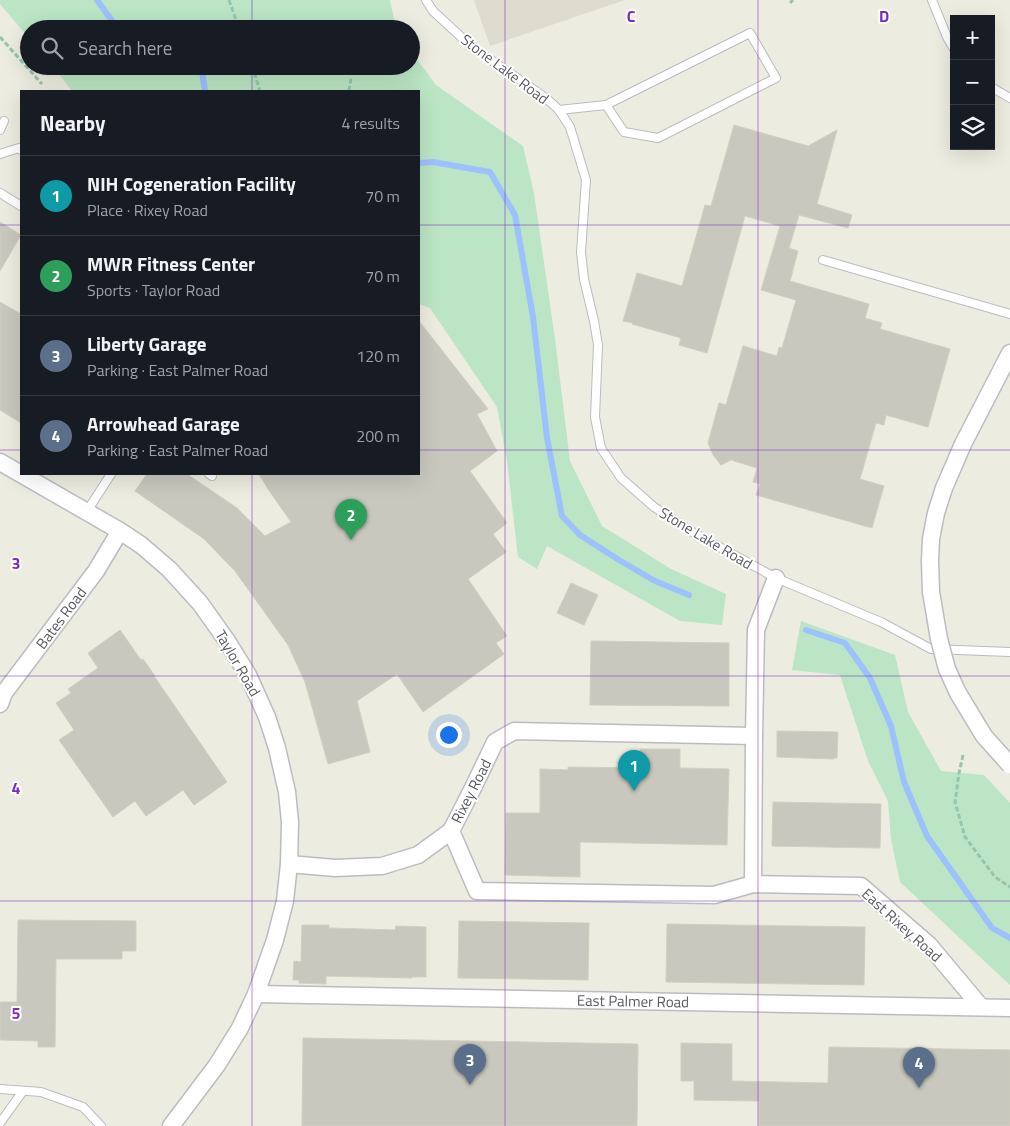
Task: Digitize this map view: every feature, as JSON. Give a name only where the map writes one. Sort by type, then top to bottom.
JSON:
[{"type":"street","points":[[1010,353],[963,444],[944,488],[936,513],[930,561],[930,592],[947,669],[958,693],[984,736],[1010,766]]},
{"type":"street","name":"Taylor Road","points":[[0,462],[20,474]]},
{"type":"street","name":"Taylor Road","points":[[22,475],[141,545],[169,569],[200,603],[248,675],[270,725],[277,748],[287,792],[290,822],[286,901],[275,940],[256,994],[240,1028],[217,1066],[171,1126]]},
{"type":"street","name":"Bates Road","points":[[0,704],[4,693],[96,571],[120,532]]},
{"type":"street","points":[[753,884],[756,630],[776,578]]},
{"type":"street","name":"Rixey Road","points":[[714,896],[477,891],[451,831],[495,742],[514,731],[754,736]]},
{"type":"street","points":[[289,864],[335,868],[382,866],[418,855],[451,831]]},
{"type":"street","name":"East Rixey Road","points":[[714,896],[753,884],[861,886],[929,946],[980,1007]]},
{"type":"street","name":"East Palmer Road","points":[[256,994],[1010,1008]]},
{"type":"lane","name":"Stone Lake Road","points":[[426,0],[433,11],[472,47],[546,98],[558,110],[570,127],[586,180],[581,252],[584,279],[598,345],[595,417],[601,448],[621,478],[654,507],[694,533],[776,578],[881,622],[931,650],[1010,652]]},
{"type":"lane","points":[[932,0],[950,44]]},
{"type":"lane","points":[[558,110],[606,105],[750,33],[776,78],[658,138],[624,132],[606,105]]},
{"type":"lane","points":[[995,89],[1010,98]]},
{"type":"lane","points":[[0,130],[4,122]]},
{"type":"lane","points":[[0,154],[20,149]]},
{"type":"lane","points":[[0,193],[20,205]]},
{"type":"lane","points":[[824,260],[1010,314]]},
{"type":"lane","points":[[88,513],[110,475]]},
{"type":"lane","points":[[0,1089],[41,1092],[83,1107],[101,1126]]},
{"type":"lane","points":[[0,1123],[23,1091]]},
{"type":"path","points":[[229,0],[236,20]]},
{"type":"path","points":[[0,37],[20,59]]},
{"type":"path","points":[[34,75],[42,84]]},
{"type":"path","points":[[255,75],[260,90]]},
{"type":"path","points":[[349,90],[351,78]]},
{"type":"path","points":[[963,755],[956,802],[965,837],[995,877],[1010,887]]},
{"type":"shaded area","points":[[474,0],[625,0],[490,46]]},
{"type":"green space","points":[[0,0],[390,0],[394,20],[20,20],[20,27],[0,4]]},
{"type":"green space","points":[[420,63],[436,85],[523,146],[534,193],[570,461],[602,526],[671,569],[726,594],[722,625],[680,621],[547,546],[537,569],[518,557],[507,461],[497,407],[430,308],[420,304],[420,90],[71,90],[60,75],[420,75]]},
{"type":"green space","points":[[801,621],[895,655],[908,712],[941,771],[984,775],[1010,803],[1010,985],[900,882],[891,839],[888,801],[868,761],[840,675],[792,670]]},
{"type":"building","points":[[734,125],[808,146],[837,130],[817,204],[852,215],[848,228],[799,215],[789,248],[798,251],[790,281],[869,304],[865,318],[882,323],[880,329],[950,349],[928,427],[886,415],[884,425],[876,423],[860,479],[884,486],[872,528],[756,495],[760,484],[753,482],[757,468],[731,460],[721,465],[713,455],[708,443],[719,403],[726,405],[743,346],[777,356],[779,347],[782,348],[796,300],[761,290],[780,226],[745,216],[707,353],[679,345],[681,338],[623,321],[637,273],[682,286],[705,205],[711,206]]},
{"type":"building","points":[[0,222],[20,234],[20,237],[0,271]]},
{"type":"building","points":[[0,302],[20,313],[20,422],[0,410]]},
{"type":"building","points":[[420,322],[488,409],[477,414],[497,451],[470,471],[507,523],[493,534],[506,552],[468,579],[507,636],[496,643],[504,654],[423,712],[397,674],[357,701],[370,752],[328,764],[305,682],[288,645],[235,571],[204,539],[135,491],[146,475],[188,475],[237,508],[265,536],[291,522],[260,475],[420,475]]},
{"type":"building","points":[[571,583],[598,595],[584,625],[557,613]]},
{"type":"building","points":[[120,630],[155,676],[227,782],[194,805],[183,790],[146,816],[135,801],[113,817],[59,740],[74,730],[56,703],[71,693],[68,689],[98,668],[88,653]]},
{"type":"building","points":[[591,641],[729,643],[729,706],[590,705]]},
{"type":"building","points":[[777,731],[838,732],[837,758],[777,757]]},
{"type":"building","points":[[640,749],[680,749],[680,768],[729,769],[727,845],[580,842],[580,877],[505,875],[506,813],[540,813],[540,769],[568,770],[568,767],[640,768]]},
{"type":"building","points":[[773,802],[881,804],[880,848],[772,846]]},
{"type":"building","points":[[18,920],[136,921],[136,951],[122,951],[122,959],[56,959],[55,1047],[38,1047],[38,1041],[0,1040],[0,1002],[17,1002]]},
{"type":"building","points":[[459,921],[589,923],[588,980],[458,978]]},
{"type":"building","points":[[667,924],[865,927],[864,985],[666,982]]},
{"type":"building","points":[[302,925],[329,925],[329,928],[395,930],[396,926],[426,927],[426,977],[326,976],[326,984],[299,983],[299,980],[293,980],[294,961],[301,962]]},
{"type":"building","points":[[303,1038],[638,1044],[637,1126],[302,1126]]},
{"type":"building","points":[[681,1043],[732,1044],[732,1081],[828,1083],[829,1047],[1010,1050],[1010,1126],[759,1126],[759,1101],[694,1100],[694,1081],[681,1081]]},
{"type":"waterway","points":[[97,0],[111,20]]},
{"type":"waterway","points":[[203,75],[205,90]]},
{"type":"waterway","points":[[420,163],[433,162],[490,172],[515,215],[533,317],[547,438],[562,516],[580,535],[619,560],[655,581],[689,595]]},
{"type":"waterway","points":[[806,630],[845,643],[870,678],[891,726],[904,782],[927,836],[992,928],[1010,938]]},
{"type":"place","name":"MWR Fitness Center","points":[[351,540]]},
{"type":"place","name":"NIH Cogeneration Facility","points":[[634,791]]},
{"type":"place","name":"Liberty Garage","points":[[470,1085]]},
{"type":"place","name":"Arrowhead Garage","points":[[919,1088]]}]
